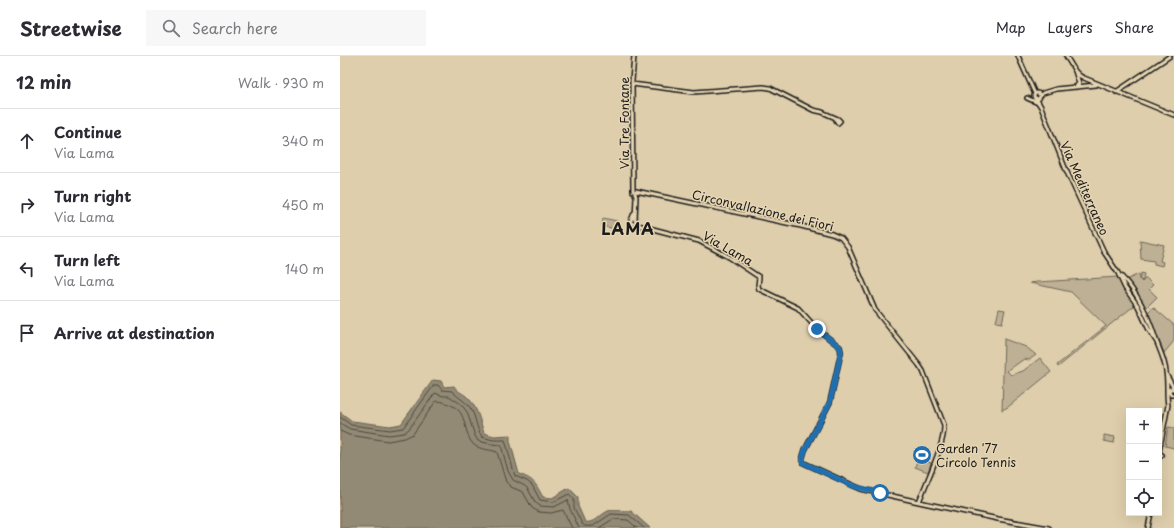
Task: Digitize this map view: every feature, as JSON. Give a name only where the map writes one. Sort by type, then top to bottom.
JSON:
[{"type":"street","name":"Via Tre Fontane","points":[[634,56],[632,84],[636,197],[634,214]]},
{"type":"street","name":"Via Mediterraneo","points":[[1018,56],[1035,94],[1034,96],[1038,97],[1066,170],[1104,252],[1129,289]]},
{"type":"street","points":[[1066,56],[1075,71],[1078,80],[1078,85],[1076,87]]},
{"type":"street","points":[[1116,92],[1170,56]]},
{"type":"street","points":[[1075,71],[1080,76],[1116,92],[1174,114]]},
{"type":"street","points":[[632,84],[694,92],[762,87],[770,88],[813,110],[822,112],[836,119]]},
{"type":"street","points":[[1038,97],[1056,88],[1094,84],[1100,85]]},
{"type":"street","points":[[1027,98],[1040,105]]},
{"type":"street","name":"Circonvallazione dei Fiori","points":[[635,192],[811,228],[835,235],[844,241],[875,310],[923,371],[944,425],[941,442],[919,502]]},
{"type":"street","points":[[634,214],[630,223],[640,226]]},
{"type":"street","points":[[634,214],[636,223],[640,226]]},
{"type":"street","name":"Via Lama","points":[[640,226],[693,239],[729,257],[759,277],[759,289],[798,308],[817,329],[840,347],[841,352],[830,402],[805,450],[802,460],[804,463],[861,488],[919,502]]},
{"type":"street","points":[[1129,289],[1141,303],[1152,325],[1156,341]]},
{"type":"street","points":[[1129,289],[1164,358],[1171,393]]},
{"type":"street","points":[[1147,327],[1150,328],[1152,325]]},
{"type":"street","points":[[1162,444],[1168,405],[1172,388],[1174,389],[1167,374]]},
{"type":"street","points":[[1167,374],[1168,405]]},
{"type":"street","points":[[919,502],[1049,528]]},
{"type":"street","points":[[1149,527],[1151,516]]},
{"type":"shaded area","points":[[603,218],[617,221],[615,229],[602,226]]},
{"type":"shaded area","points":[[1140,240],[1164,245],[1160,261],[1163,262],[1162,266],[1154,264],[1154,261],[1141,259]]},
{"type":"shaded area","points":[[1141,273],[1144,274],[1143,281],[1146,278],[1153,285],[1149,289],[1157,297],[1147,307],[1144,306],[1127,282],[1128,279],[1139,274],[1139,280]]},
{"type":"shaded area","points":[[1118,277],[1135,304],[1134,306],[1058,367],[1057,365],[1106,326],[1071,292],[1030,283]]},
{"type":"shaded area","points":[[1153,307],[1174,325],[1174,341],[1164,353],[1148,314]]},
{"type":"shaded area","points":[[999,309],[1005,310],[1002,323],[996,322]]},
{"type":"shaded area","points":[[1004,339],[1026,347],[1036,355],[1029,360],[1024,359],[1007,371],[1011,375],[1023,371],[1040,358],[1051,372],[1008,407],[1002,410]]},
{"type":"shaded area","points":[[1168,427],[1174,428],[1174,448],[1165,446]]},
{"type":"shaded area","points":[[1104,435],[1115,437],[1114,443],[1104,441]]},
{"type":"shaded area","points":[[918,458],[931,463],[928,472],[915,467]]},
{"type":"water","points":[[433,380],[441,381],[444,387],[454,386],[470,400],[478,413],[484,433],[494,436],[510,435],[510,441],[519,474],[534,482],[543,497],[552,498],[569,488],[578,497],[578,506],[585,522],[591,522],[610,510],[631,511],[650,528],[340,528],[340,412],[352,421],[390,426],[401,424]]},
{"type":"place","name":"Garden '77 Circolo Tennis","points":[[922,455]]},
{"type":"district","name":"LAMA","points":[[628,228]]},
{"type":"route","points":[[817,329],[840,347],[841,352],[830,402],[805,450],[802,460],[804,463],[853,486],[880,493]]}]
